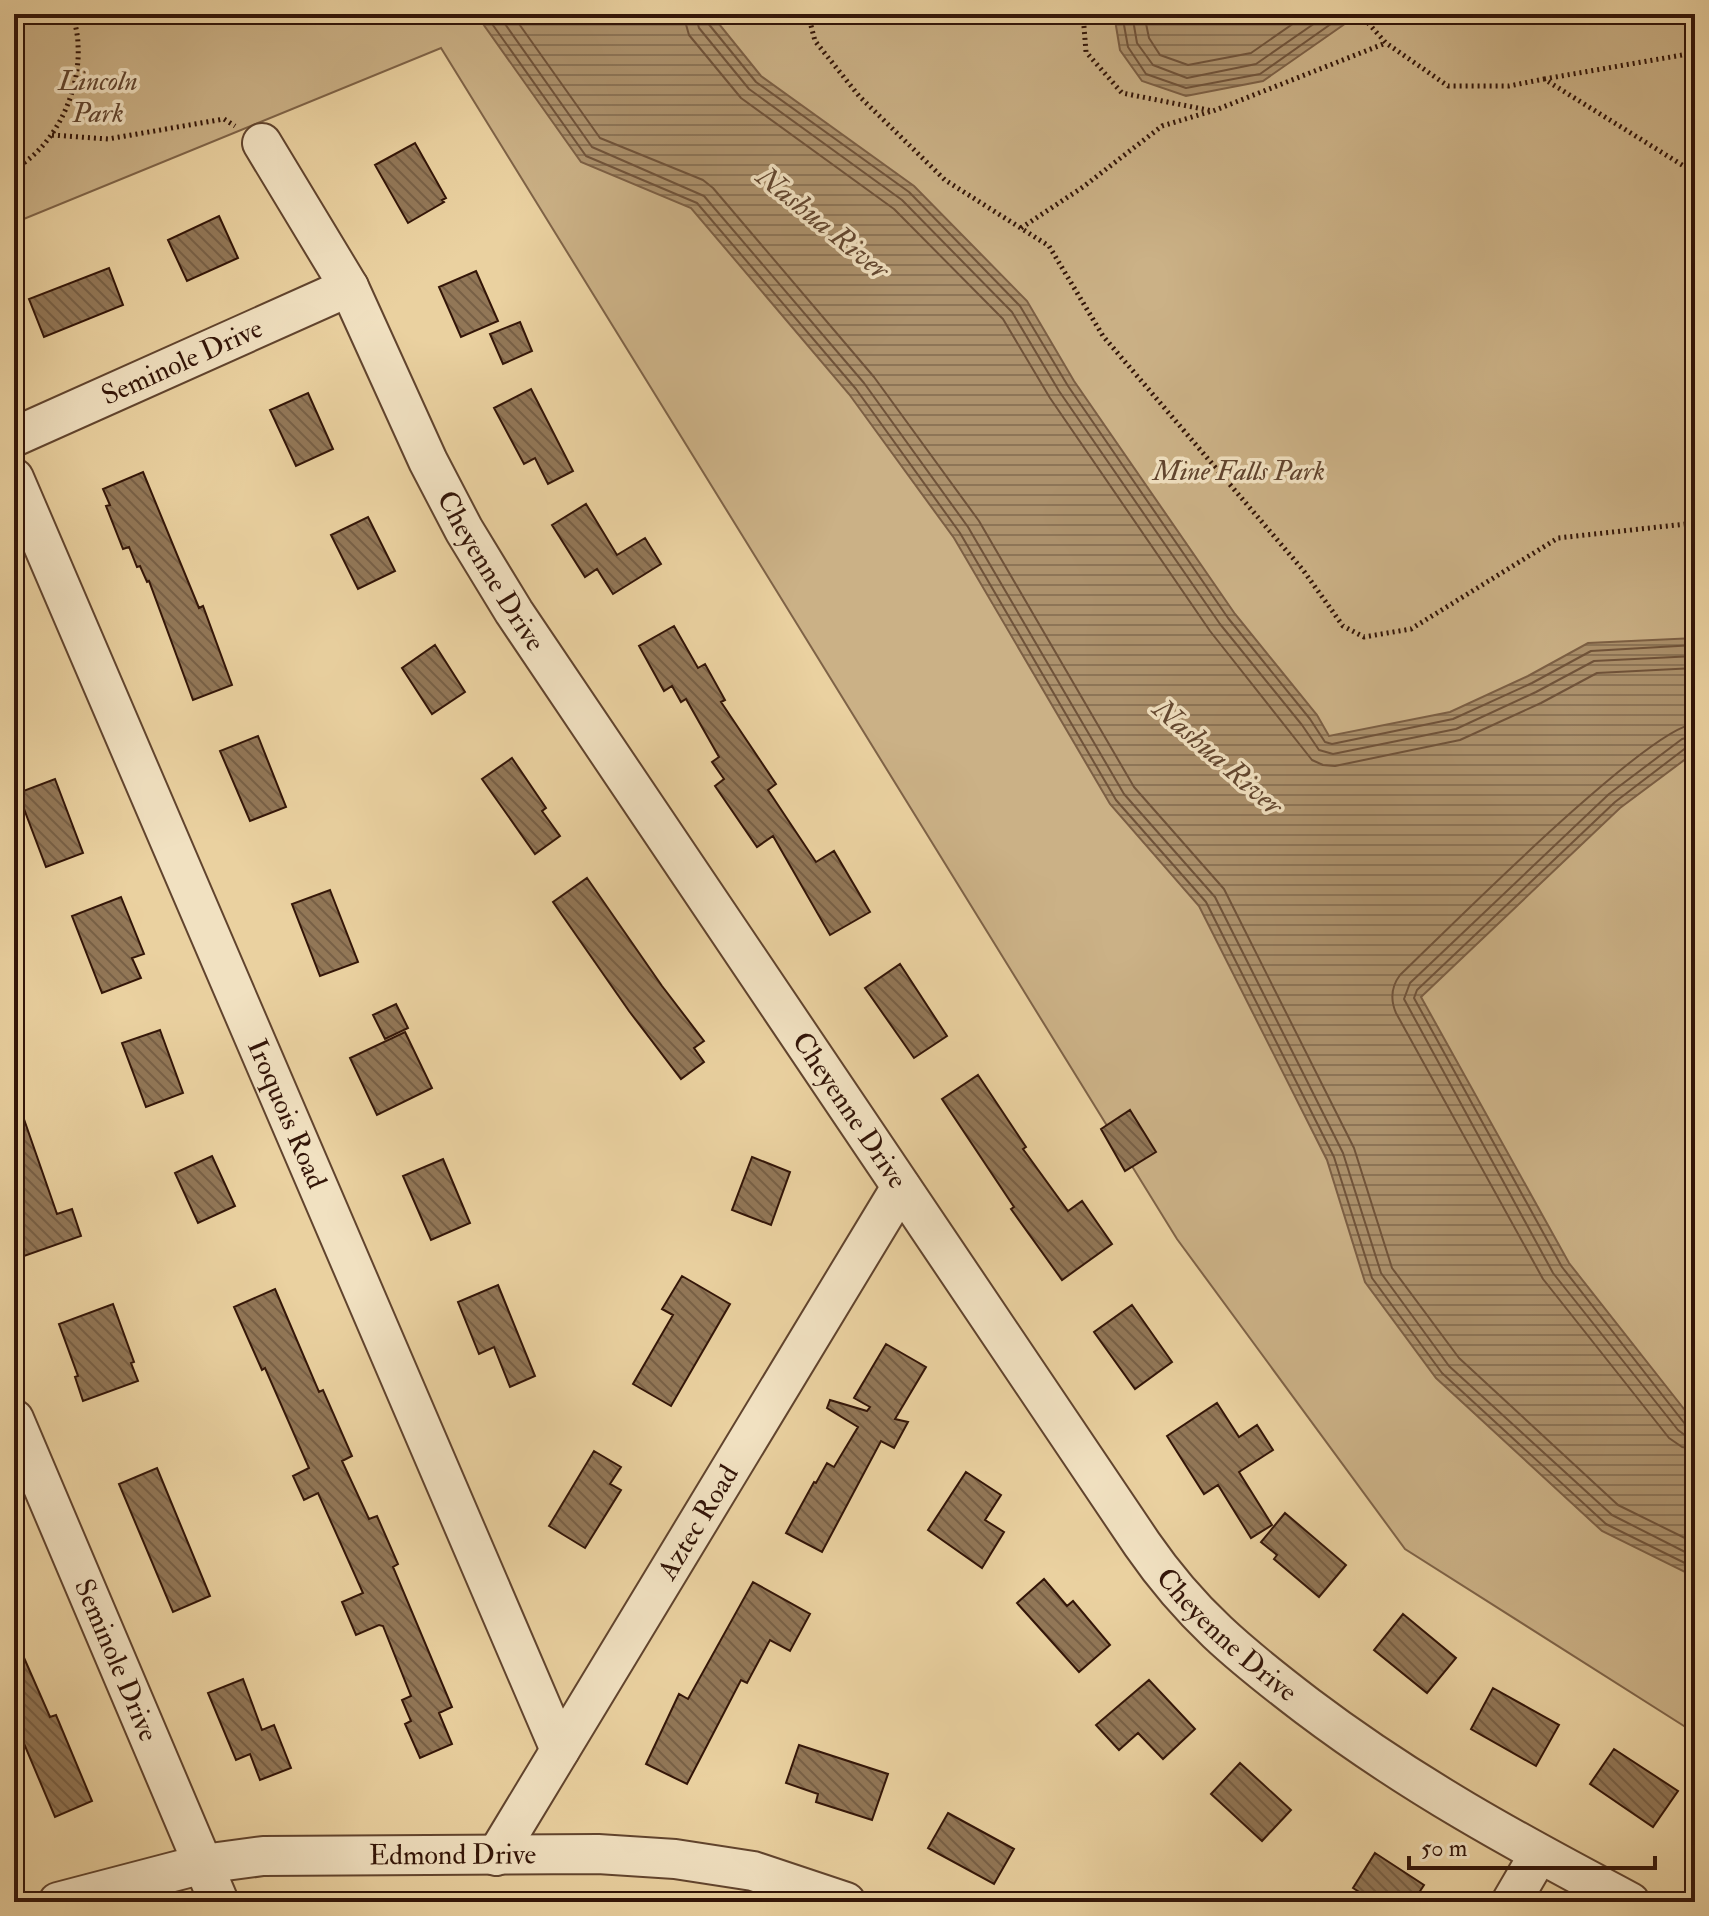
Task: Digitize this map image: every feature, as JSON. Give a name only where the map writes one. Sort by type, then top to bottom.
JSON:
[{"type":"street","name":"Cheyenne Drive","points":[[262,143],[349,287],[428,461],[464,530],[514,612],[1180,1596],[1267,1676],[1374,1755],[1434,1795],[1630,1902]]},
{"type":"street","name":"Seminole Drive","points":[[14,437],[349,287]]},
{"type":"street","name":"Iroquois Road","points":[[14,478],[560,1750]]},
{"type":"street","name":"Aztec Road","points":[[496,1856],[901,1187]]},
{"type":"street","name":"Seminole Drive","points":[[14,1419],[219,1902]]},
{"type":"street","name":"Edmond Drive","points":[[58,1902],[203,1864],[263,1856],[598,1854],[675,1859],[753,1871],[846,1902]]},
{"type":"street","points":[[1511,1902],[1539,1854]]},
{"type":"path","points":[[14,169],[26,162],[52,135],[71,97],[79,47],[73,14]]},
{"type":"path","points":[[808,14],[815,41],[859,96],[945,180],[1049,246],[1103,336],[1303,570],[1343,626],[1364,637],[1411,629],[1558,538],[1695,523]]},
{"type":"path","points":[[1083,14],[1086,52],[1122,93],[1213,111]]},
{"type":"path","points":[[1360,14],[1386,43],[1448,86],[1509,86],[1695,55]]},
{"type":"path","points":[[1021,228],[1083,187],[1162,126],[1213,111],[1386,43]]},
{"type":"path","points":[[1544,79],[1695,173]]},
{"type":"path","points":[[52,135],[108,139],[224,119],[262,143]]},
{"type":"green space","name":"Mine Falls Park","points":[[14,14],[1695,14],[1695,1733],[1405,1549],[1177,1239],[441,48],[14,223]]},
{"type":"water","name":"Nashua River","points":[[476,14],[711,14],[761,76],[914,186],[1027,301],[1074,381],[1235,614],[1317,715],[1329,736],[1450,712],[1528,676],[1588,643],[1695,638],[1695,752],[1620,808],[1421,997],[1569,1263],[1695,1423],[1695,1577],[1602,1531],[1436,1378],[1365,1282],[1327,1160],[1199,906],[1110,804],[954,538],[849,394],[691,208],[581,162]]},
{"type":"water","points":[[1114,14],[1359,14],[1263,81],[1186,96],[1142,81],[1120,50]]},
{"type":"building","points":[[415,143],[446,198],[408,223],[375,165]]},
{"type":"building","points":[[219,216],[238,258],[187,281],[168,240]]},
{"type":"building","points":[[109,268],[123,305],[44,337],[29,299]]},
{"type":"building","points":[[476,271],[498,321],[461,337],[439,287]]},
{"type":"building","points":[[520,322],[532,351],[503,364],[490,334]]},
{"type":"building","points":[[531,389],[573,471],[548,484],[535,458],[524,464],[494,408]]},
{"type":"building","points":[[308,393],[333,449],[296,466],[270,410]]},
{"type":"building","points":[[143,472],[199,608],[203,606],[232,685],[193,700],[149,581],[140,566],[137,567],[129,547],[123,549],[106,506],[110,505],[103,489]]},
{"type":"building","points":[[586,504],[617,555],[645,538],[661,564],[613,594],[597,569],[585,577],[552,525]]},
{"type":"building","points":[[368,517],[395,571],[358,589],[331,535]]},
{"type":"building","points":[[674,626],[698,668],[705,664],[725,700],[721,702],[776,784],[768,790],[816,862],[834,851],[870,912],[830,935],[773,836],[757,847],[715,786],[724,779],[712,762],[719,757],[686,699],[681,702],[672,686],[664,691],[639,646]]},
{"type":"building","points":[[435,645],[465,692],[432,714],[402,668]]},
{"type":"building","points":[[258,736],[286,807],[250,821],[220,751]]},
{"type":"building","points":[[512,758],[546,808],[542,811],[560,836],[535,854],[482,779]]},
{"type":"building","points":[[55,779],[83,853],[46,867],[18,793]]},
{"type":"building","points":[[587,878],[704,1041],[694,1048],[704,1062],[681,1079],[553,902]]},
{"type":"building","points":[[330,890],[358,962],[320,976],[292,904]]},
{"type":"building","points":[[121,897],[144,954],[132,958],[141,978],[102,993],[72,916]]},
{"type":"building","points":[[900,964],[947,1036],[914,1058],[865,988]]},
{"type":"building","points":[[396,1004],[408,1028],[385,1039],[373,1015]]},
{"type":"building","points":[[160,1030],[183,1093],[146,1107],[122,1043]]},
{"type":"building","points":[[405,1032],[432,1088],[377,1115],[350,1058]]},
{"type":"building","points":[[978,1075],[1026,1147],[1023,1149],[1068,1211],[1082,1201],[1112,1244],[1062,1280],[1011,1209],[1014,1207],[942,1099]]},
{"type":"building","points":[[18,1102],[57,1214],[72,1209],[81,1236],[24,1256],[14,1227],[14,1103]]},
{"type":"building","points":[[1130,1110],[1156,1152],[1125,1171],[1101,1129]]},
{"type":"building","points":[[212,1156],[235,1206],[198,1223],[175,1173]]},
{"type":"building","points":[[752,1157],[790,1172],[771,1225],[732,1210]]},
{"type":"building","points":[[443,1159],[470,1223],[431,1240],[403,1176]]},
{"type":"building","points":[[682,1276],[730,1304],[671,1406],[633,1384],[673,1315],[662,1309]]},
{"type":"building","points":[[498,1285],[535,1376],[510,1387],[494,1347],[479,1354],[458,1302]]},
{"type":"building","points":[[275,1289],[319,1392],[323,1390],[352,1456],[342,1461],[369,1519],[377,1516],[398,1564],[393,1567],[452,1707],[439,1713],[452,1744],[420,1758],[405,1724],[411,1721],[402,1700],[411,1696],[383,1626],[356,1635],[342,1602],[363,1593],[318,1493],[304,1500],[293,1476],[309,1468],[234,1307]]},
{"type":"building","points":[[113,1304],[138,1381],[83,1401],[75,1377],[78,1376],[59,1324]]},
{"type":"building","points":[[1132,1305],[1172,1362],[1135,1389],[1094,1332]]},
{"type":"building","points":[[886,1344],[926,1367],[895,1419],[908,1422],[894,1448],[881,1441],[822,1552],[786,1533],[814,1482],[827,1463],[834,1467],[858,1427],[827,1408],[830,1400],[867,1411],[870,1407],[854,1398]]},
{"type":"building","points":[[1217,1403],[1239,1437],[1257,1425],[1273,1450],[1239,1472],[1272,1525],[1251,1538],[1218,1485],[1204,1494],[1167,1436]]},
{"type":"building","points":[[594,1451],[621,1467],[610,1484],[621,1490],[585,1548],[549,1526]]},
{"type":"building","points":[[157,1468],[210,1596],[173,1612],[119,1484]]},
{"type":"building","points":[[966,1472],[1001,1495],[985,1520],[1004,1532],[982,1568],[928,1530]]},
{"type":"building","points":[[1285,1513],[1346,1565],[1319,1597],[1274,1559],[1277,1555],[1261,1542]]},
{"type":"building","points":[[1044,1579],[1067,1606],[1073,1601],[1110,1645],[1079,1672],[1017,1603]]},
{"type":"building","points":[[753,1582],[810,1614],[790,1651],[770,1640],[747,1683],[741,1680],[687,1784],[646,1764],[679,1694],[688,1699]]},
{"type":"building","points":[[1403,1614],[1456,1658],[1427,1693],[1374,1650]]},
{"type":"building","points":[[14,1635],[50,1717],[56,1715],[92,1801],[55,1817],[14,1720]]},
{"type":"building","points":[[243,1679],[262,1730],[274,1725],[291,1768],[260,1780],[250,1754],[236,1760],[208,1693]]},
{"type":"building","points":[[1149,1680],[1195,1729],[1163,1759],[1138,1733],[1119,1750],[1096,1725]]},
{"type":"building","points":[[1493,1688],[1559,1725],[1536,1766],[1471,1729]]},
{"type":"building","points":[[799,1745],[888,1774],[872,1820],[816,1802],[818,1794],[786,1783]]},
{"type":"building","points":[[1614,1749],[1678,1791],[1653,1827],[1590,1784]]},
{"type":"building","points":[[1240,1763],[1291,1810],[1262,1841],[1211,1794]]},
{"type":"building","points":[[948,1813],[1014,1849],[994,1884],[928,1848]]},
{"type":"building","points":[[1375,1853],[1424,1885],[1413,1902],[1375,1902],[1353,1888]]},
{"type":"park label","name":"Lincoln Park","points":[[98,97]]}]
